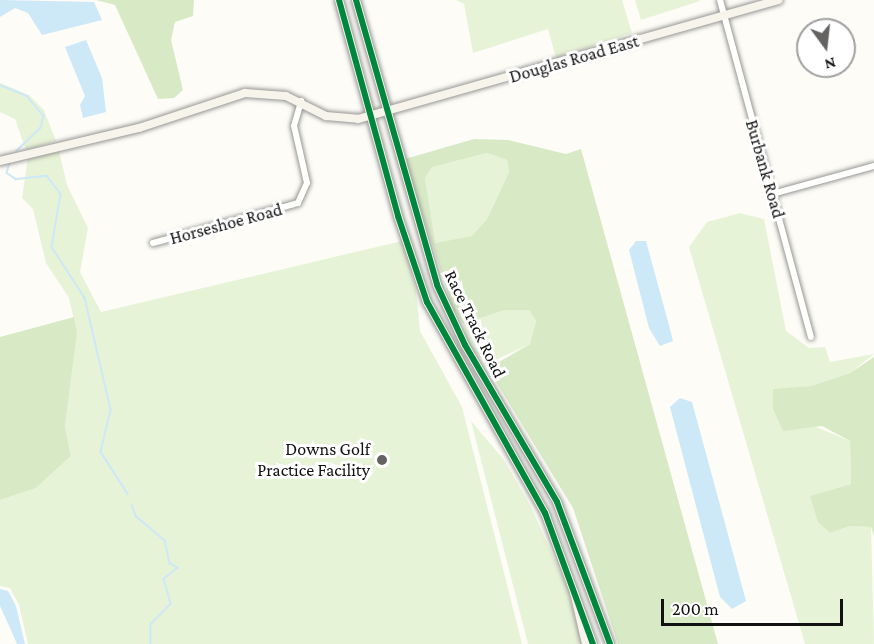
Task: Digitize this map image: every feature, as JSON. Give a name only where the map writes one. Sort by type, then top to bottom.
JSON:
[{"type":"main road","name":"Race Track Road","points":[[339,0],[370,117],[427,302],[480,404],[529,483],[574,582],[593,644]]},
{"type":"main road","name":"Race Track Road","points":[[356,0],[437,285],[465,345],[557,502],[610,644]]},
{"type":"main road","name":"Douglas Road East","points":[[0,161],[139,128],[234,95],[276,94],[301,101],[333,118],[370,117],[778,0]]},
{"type":"main road","points":[[574,582],[586,644]]},
{"type":"street","name":"Burbank Road","points":[[720,0],[812,337]]},
{"type":"street","name":"Horseshoe Road","points":[[153,243],[298,203],[307,183],[294,126],[301,101]]},
{"type":"street","points":[[772,194],[874,166]]},
{"type":"green space","points":[[96,0],[194,0],[193,16],[175,22],[171,40],[183,90],[174,98],[158,99],[115,5]]},
{"type":"green space","points":[[456,0],[622,0],[632,33],[556,58],[548,29],[473,53],[464,4]]},
{"type":"green space","points":[[635,0],[700,0],[700,1],[641,20]]},
{"type":"green space","points":[[0,83],[29,95],[44,110],[56,141],[26,150],[15,119],[0,112]]},
{"type":"green space","points":[[474,139],[508,140],[566,154],[581,149],[718,644],[618,644],[573,508],[482,359],[499,362],[530,344],[536,321],[529,310],[505,310],[463,324],[452,306],[405,159]],"holes":[[[487,153],[507,160],[509,172],[487,219],[472,236],[435,243],[425,178],[432,167]]]},
{"type":"green space","points":[[58,147],[67,185],[88,228],[80,272],[101,312],[402,241],[416,290],[420,331],[462,407],[522,644],[28,644],[19,605],[10,588],[0,586],[0,500],[36,488],[71,456],[65,427],[77,333],[69,298],[46,263],[33,209],[22,198],[28,157]]},
{"type":"green space","points":[[487,153],[507,160],[509,172],[487,219],[472,237],[434,243],[425,178],[431,167]]},
{"type":"green space","points":[[740,213],[764,219],[786,331],[809,348],[825,347],[830,362],[874,354],[850,373],[811,386],[773,390],[773,409],[850,441],[851,484],[811,496],[830,533],[850,526],[871,527],[874,644],[805,644],[689,247],[707,222]]},
{"type":"green space","points":[[505,310],[529,310],[536,321],[530,344],[487,364],[470,348],[463,324]]},
{"type":"green space","points":[[74,317],[77,333],[65,427],[71,456],[36,488],[0,500],[0,337]]},
{"type":"green space","points":[[874,357],[874,536],[871,527],[850,526],[830,533],[818,522],[810,496],[851,484],[850,441],[822,426],[783,431],[773,409],[773,389],[811,386],[850,373]]},
{"type":"green space","points":[[471,421],[504,460],[530,505],[567,587],[581,644],[528,644]]},
{"type":"water","points":[[0,0],[94,2],[102,20],[42,35],[28,13],[15,8],[0,17]]},
{"type":"water","points":[[86,40],[102,78],[106,112],[83,118],[80,105],[85,96],[65,47]]},
{"type":"water","points":[[636,241],[646,241],[673,341],[660,346],[649,328],[629,250]]},
{"type":"water","points":[[680,398],[692,402],[746,601],[732,609],[720,597],[670,407]]},
{"type":"water","points":[[0,589],[8,591],[16,606],[25,644],[17,644],[0,606]]},
{"type":"waterway","points":[[0,85],[27,96],[44,116],[41,128],[17,151]]},
{"type":"waterway","points":[[10,163],[7,173],[16,179],[47,176],[61,194],[52,247],[85,298],[111,410],[101,452],[128,494]]},
{"type":"waterway","points":[[132,505],[136,516],[165,540],[170,563],[178,568],[164,579],[171,604],[151,625],[151,644]]},
{"type":"cycle path","points":[[339,0],[398,216],[427,302],[545,513],[593,644]]},
{"type":"cycle path","points":[[356,0],[437,285],[465,345],[557,502],[610,644]]},
{"type":"place","name":"Downs Golf Practice Facility","points":[[382,460]]}]
